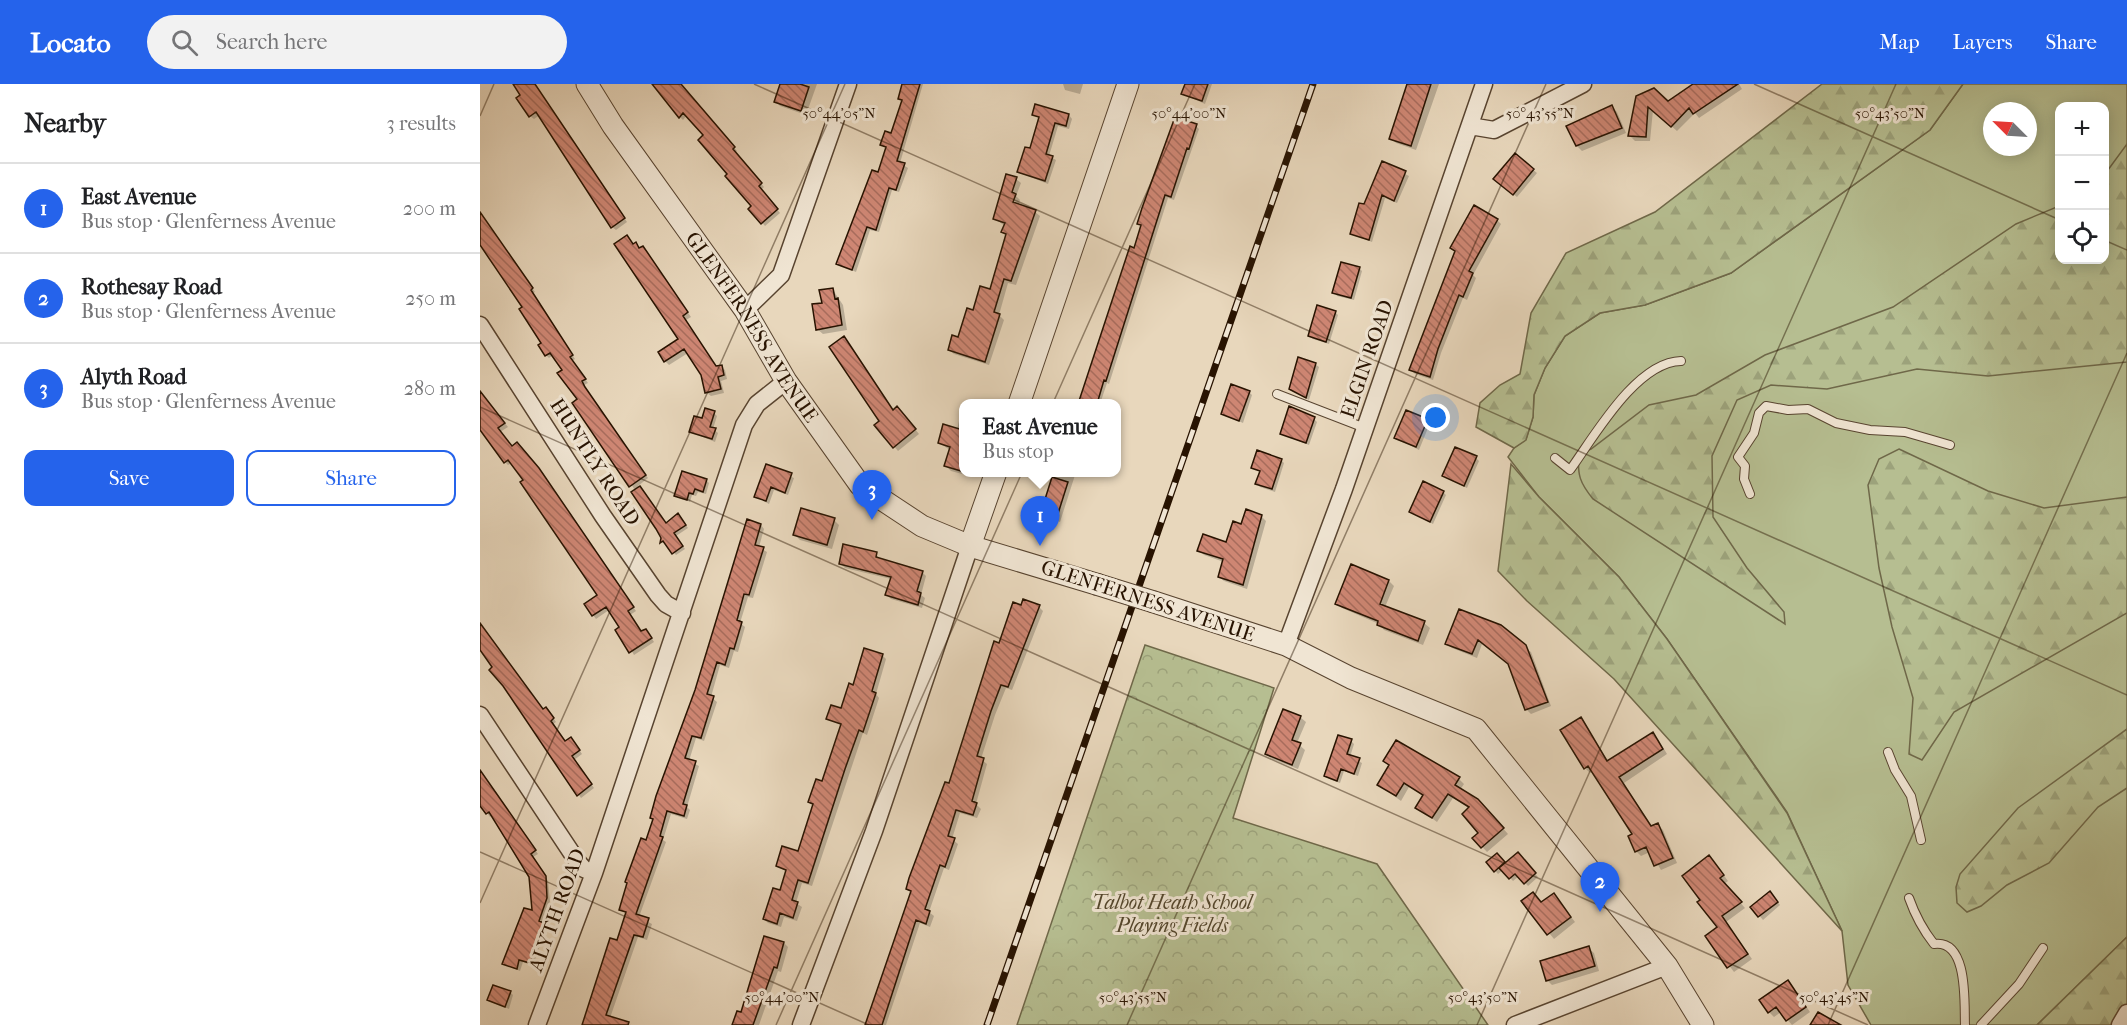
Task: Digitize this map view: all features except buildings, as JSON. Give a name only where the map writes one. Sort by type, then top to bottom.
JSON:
[{"type":"street","name":"GLENFERNESS AVENUE","points":[[587,84],[613,126],[745,310],[786,381],[860,485],[922,526],[970,546],[1286,645],[1351,678],[1476,729],[1667,966],[1703,1025]]},
{"type":"street","points":[[745,310],[781,275],[848,84]]},
{"type":"street","points":[[1021,399],[1128,84]]},
{"type":"street","name":"ELGIN ROAD","points":[[1286,645],[1365,428],[1484,84]]},
{"type":"street","points":[[1470,126],[1494,130],[1583,84]]},
{"type":"street","name":"HUNTLY ROAD","points":[[480,325],[603,516],[658,595],[666,604],[682,613]]},
{"type":"street","name":"ALYTH ROAD","points":[[537,1025],[594,873],[749,413],[786,381]]},
{"type":"street","points":[[801,1025],[874,831],[994,477]]},
{"type":"street","points":[[480,715],[577,861],[584,869],[594,873]]},
{"type":"street","points":[[1515,1025],[1667,966]]},
{"type":"street","points":[[2120,1025],[2127,1013]]},
{"type":"lane","points":[[1555,459],[1570,470],[1618,404],[1638,383],[1662,364],[1681,361]]},
{"type":"lane","points":[[1277,394],[1365,428]]},
{"type":"lane","points":[[1750,494],[1744,479],[1745,466],[1738,457],[1754,433],[1758,413],[1766,406],[1788,410],[1808,409],[1836,423],[1870,430],[1905,432],[1950,445]]},
{"type":"lane","points":[[1888,752],[1894,770],[1911,796],[1921,840]]},
{"type":"lane","points":[[1909,898],[1916,917],[1930,939],[1934,944],[1948,946],[1962,969],[1965,1025]]},
{"type":"lane","points":[[1981,1025],[2019,984],[2043,948]]},
{"type":"green space","points":[[1822,84],[1963,84],[1930,130],[1731,273],[1645,305],[1600,313],[1565,336],[1545,368],[1534,395],[1533,417],[1526,440],[1514,448],[1476,427],[1480,403],[1500,385],[1520,374],[1531,313],[1566,253],[1655,212]]},
{"type":"green space","points":[[1963,84],[2127,84],[2127,937],[2037,1025],[1871,1025],[1848,985],[1842,931],[1787,812],[1667,639],[1619,577],[1539,497],[1508,457],[1514,448],[1526,439],[1533,417],[1534,395],[1545,368],[1565,336],[1600,313],[1645,305],[1731,273],[1930,130]]},
{"type":"green space","points":[[2127,144],[2127,362],[1988,376],[1917,369],[1827,389],[1771,385],[1737,400],[1712,456],[1713,517],[1747,568],[1784,612],[1785,624],[1593,499],[1585,488],[1579,473],[1579,454],[1591,449],[1649,405],[1696,395],[1765,355],[1893,307],[2016,224],[2055,208],[2055,264],[2109,264],[2109,169]]},
{"type":"green space","points":[[1899,449],[1988,491],[2044,508],[2127,497],[2127,613],[1954,712],[1922,760],[1909,754],[1913,698],[1892,627],[1879,568],[1868,485],[1879,459]]},
{"type":"green space","points":[[1511,464],[1539,497],[1619,577],[1667,639],[1787,813],[1842,931],[1614,679],[1527,601],[1498,571]]},
{"type":"green space","name":"Talbot Heath School Playing Fields","points":[[1145,645],[1274,688],[1233,818],[1377,864],[1488,1025],[1017,1025]]},
{"type":"green space","points":[[2127,729],[2127,788],[2098,807],[2049,863],[2007,885],[1981,906],[1967,912],[1957,903],[1956,887],[1960,874],[2018,808]]},
{"type":"green space","points":[[2127,937],[2127,1013],[2120,1025],[2037,1025]]},
{"type":"railway","points":[[987,1025],[1313,84]]},
{"type":"place","name":"Alyth Road","points":[[872,520]]},
{"type":"place","name":"East Avenue","points":[[1040,546]]},
{"type":"place","name":"Rothesay Road","points":[[1600,912]]}]
